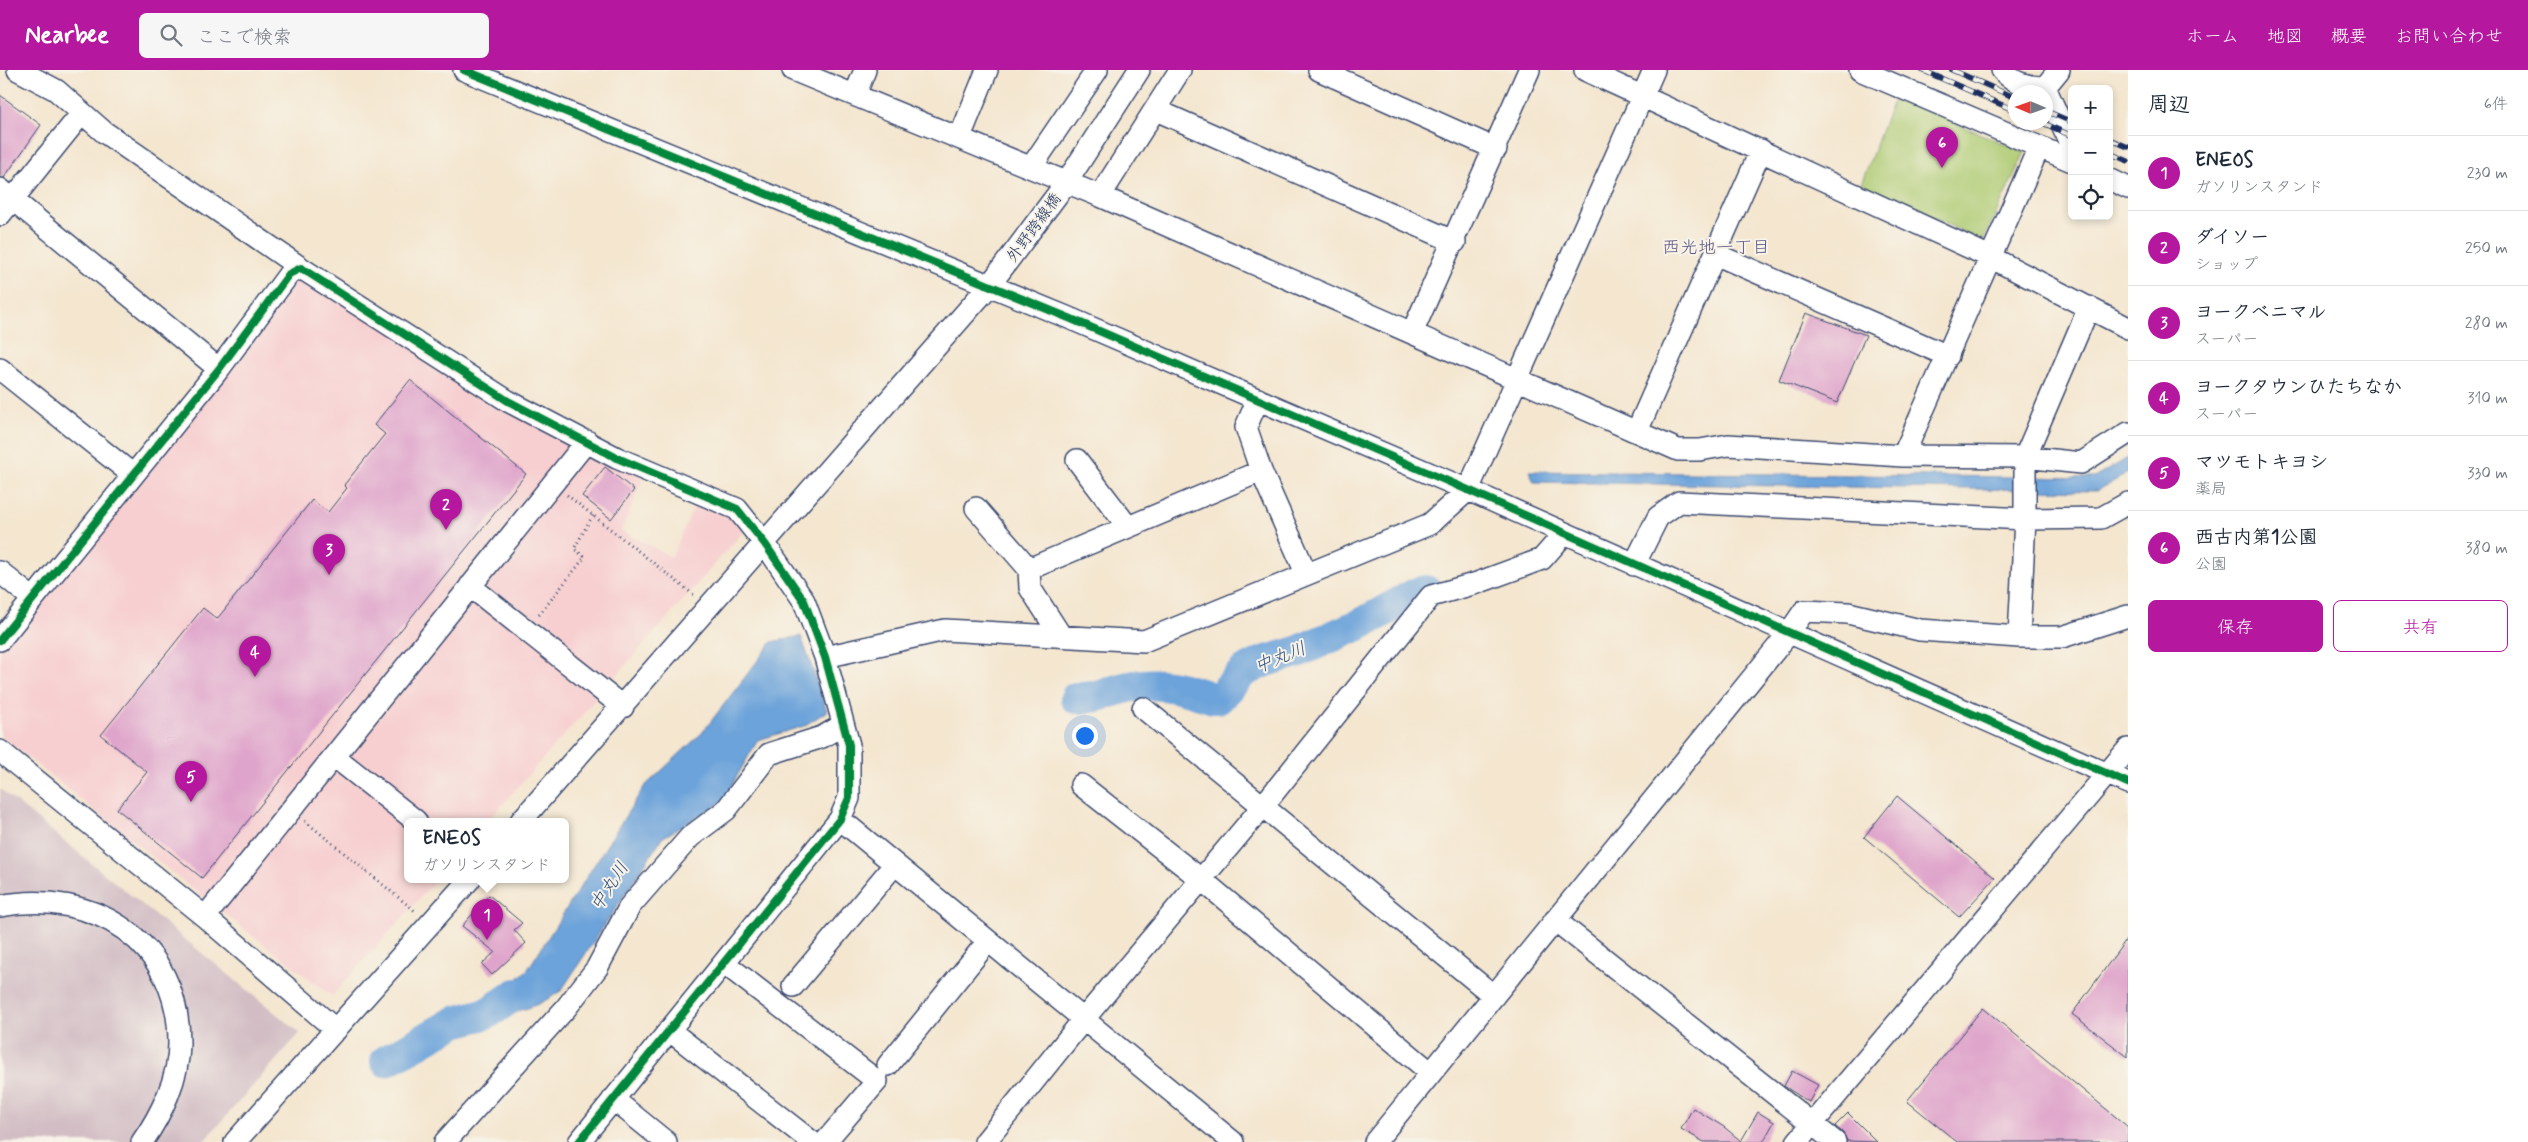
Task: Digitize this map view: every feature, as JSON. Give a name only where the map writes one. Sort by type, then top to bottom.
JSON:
[{"type":"street","points":[[18,70],[56,90],[104,132],[301,268],[508,401],[617,458],[737,509],[765,544],[804,601],[825,657],[849,745],[850,798],[840,819],[579,1142]]},
{"type":"street","points":[[464,70],[498,76],[1258,400],[1468,490],[2128,783]]},
{"type":"street","points":[[793,70],[1032,166],[1070,175],[1100,196],[1678,450],[1700,450],[1728,445],[1904,456],[2025,456],[2081,463],[2128,433]]},
{"type":"street","points":[[855,95],[865,70]]},
{"type":"street","points":[[960,137],[987,70]]},
{"type":"street","points":[[1032,166],[1097,70]]},
{"type":"street","name":"外野跨線橋","points":[[524,818],[623,708],[989,286],[1070,175],[1139,70]]},
{"type":"street","points":[[1100,196],[1180,70]]},
{"type":"street","points":[[1318,70],[1496,149]]},
{"type":"street","points":[[1412,333],[1455,242],[1529,70]]},
{"type":"street","points":[[1585,70],[1990,257],[2128,328]]},
{"type":"street","points":[[825,657],[945,630],[1144,641],[1306,573],[1430,524],[1468,490],[1654,70]]},
{"type":"street","points":[[1860,70],[2068,159]]},
{"type":"street","points":[[2002,70],[2008,78],[2024,85]]},
{"type":"street","points":[[2047,85],[2059,70]]},
{"type":"street","points":[[2053,105],[2068,139]]},
{"type":"street","points":[[1156,110],[1455,242]]},
{"type":"street","points":[[0,215],[7,194],[82,113]]},
{"type":"street","points":[[1904,456],[2039,147]]},
{"type":"street","points":[[1637,431],[1761,150]]},
{"type":"street","points":[[2113,181],[2128,188]]},
{"type":"street","points":[[7,194],[219,369]]},
{"type":"street","points":[[1715,254],[1948,356]]},
{"type":"street","points":[[0,640],[219,369],[289,274],[301,268]]},
{"type":"street","points":[[2019,637],[2025,519],[2025,456],[2089,307]]},
{"type":"street","points":[[0,369],[133,475]]},
{"type":"street","points":[[1258,400],[1246,427],[1261,471],[1306,573]]},
{"type":"street","points":[[205,917],[587,441]]},
{"type":"street","points":[[1078,460],[1128,527]]},
{"type":"street","points":[[1029,569],[1261,471]]},
{"type":"street","points":[[1634,565],[1658,517],[1679,502],[2025,519],[2101,518],[2128,503]]},
{"type":"street","points":[[976,508],[1029,569],[1030,588],[1061,636]]},
{"type":"street","points":[[985,1142],[1083,1020],[1263,806],[1430,596],[1477,583],[1542,559],[1564,534]]},
{"type":"street","points":[[0,572],[33,599]]},
{"type":"street","points":[[470,586],[623,708]]},
{"type":"street","points":[[1375,1142],[1790,633],[1804,611],[1848,613],[1920,630],[2019,637],[2062,637],[2128,616]]},
{"type":"street","points":[[1143,708],[1494,996]]},
{"type":"street","points":[[445,1142],[566,1008],[596,968],[630,906],[690,837],[726,810],[769,754],[822,737],[843,725]]},
{"type":"street","points":[[1797,1142],[2128,749]]},
{"type":"street","points":[[0,751],[205,917],[336,1030]]},
{"type":"street","points":[[335,757],[412,818]]},
{"type":"street","points":[[1081,784],[1202,880],[1431,1073]]},
{"type":"street","points":[[840,819],[1233,1142]]},
{"type":"street","points":[[793,986],[895,864]]},
{"type":"street","points":[[235,1142],[466,883]]},
{"type":"street","points":[[0,906],[38,901],[57,902],[93,911],[125,930],[142,945],[160,968],[172,995],[178,1019],[179,1046],[173,1081],[153,1126],[142,1142]]},
{"type":"street","points":[[1555,920],[1835,1142]]},
{"type":"street","points":[[888,1065],[988,941]]},
{"type":"street","points":[[724,963],[877,1082],[825,1142]]},
{"type":"street","points":[[669,1030],[812,1142]]},
{"type":"street","points":[[613,1099],[666,1142]]},
{"type":"path","points":[[553,484],[694,596]]},
{"type":"path","points":[[526,631],[585,557],[574,549],[593,515]]},
{"type":"path","points":[[292,810],[415,911]]},
{"type":"shaded area","points":[[301,268],[644,477],[621,531],[672,557],[697,499],[730,513],[744,531],[491,818],[404,818],[404,883],[433,883],[332,996],[214,906],[0,735],[0,648]]},
{"type":"shaded area","points":[[0,789],[300,1033],[203,1142],[0,1142]]},
{"type":"green space","points":[[1894,98],[2025,152],[1983,241],[1861,184]]},
{"type":"water","points":[[2128,458],[2128,473],[2097,491],[1534,482],[1529,471],[2094,478]]},
{"type":"water","points":[[801,636],[827,711],[804,726],[758,740],[722,802],[662,838],[561,991],[541,1003],[522,1010],[502,1014],[479,1015],[528,969],[644,787],[702,733],[772,642]]},
{"type":"building","points":[[0,95],[41,125],[4,178],[0,177]]},
{"type":"building","points":[[1806,313],[1866,335],[1837,403],[1779,380]]},
{"type":"building","points":[[410,380],[526,474],[202,878],[117,809],[147,772],[101,735],[203,608],[217,619],[312,500],[328,512],[347,488],[344,485],[385,434],[374,425]]},
{"type":"building","points":[[605,467],[634,490],[611,519],[582,496]]},
{"type":"building","points":[[1897,796],[1995,878],[1959,917],[1864,837]]},
{"type":"building","points":[[489,895],[522,923],[514,930],[526,943],[492,975],[482,964],[495,952],[462,926]]},
{"type":"building","points":[[2128,937],[2128,1057],[2072,1014]]},
{"type":"building","points":[[1983,1008],[2128,1127],[2128,1142],[1957,1142],[1907,1101]]},
{"type":"building","points":[[1792,1071],[1818,1085],[1809,1102],[1784,1086]]},
{"type":"building","points":[[1693,1108],[1724,1127],[1741,1141],[1758,1112],[1774,1122],[1763,1142],[1704,1142],[1681,1129]]},
{"type":"building","points":[[1848,1113],[1877,1142],[1847,1141],[1843,1133],[1835,1126]]},
{"type":"waterway","name":"中丸川","points":[[1076,698],[1097,696],[1129,687],[1151,684],[1172,686],[1219,698],[1243,672],[1263,662],[1297,652],[1363,623],[1417,593],[1426,591]]},
{"type":"waterway","name":"中丸川","points":[[386,1061],[455,1022],[488,1013],[516,994]]},
{"type":"railway","points":[[1922,70],[2008,108]]},
{"type":"railway","points":[[1952,70],[2008,94]]},
{"type":"railway","points":[[2053,114],[2068,120]]},
{"type":"railway","points":[[2053,127],[2068,134]]},
{"type":"railway","points":[[2113,141],[2128,147]]},
{"type":"railway","points":[[2113,155],[2128,161]]},
{"type":"cycle path","points":[[464,70],[1069,318],[1468,490],[2128,783]]},
{"type":"cycle path","points":[[0,640],[219,369],[289,274],[301,268],[508,401],[617,458],[737,509],[765,544],[804,601],[825,657],[849,745],[849,798],[840,819],[579,1142]]},
{"type":"place","name":"西古内第1公園","points":[[1942,168]]},
{"type":"place","name":"ダイソー","points":[[446,530]]},
{"type":"place","name":"ヨークベニマル","points":[[329,575]]},
{"type":"place","name":"ヨークタウンひたちなか","points":[[255,677]]},
{"type":"place","name":"マツモトキヨシ","points":[[191,802]]},
{"type":"place","name":"ENEOS","points":[[487,940]]},
{"type":"district","name":"西光地一丁目","points":[[1716,247]]}]
